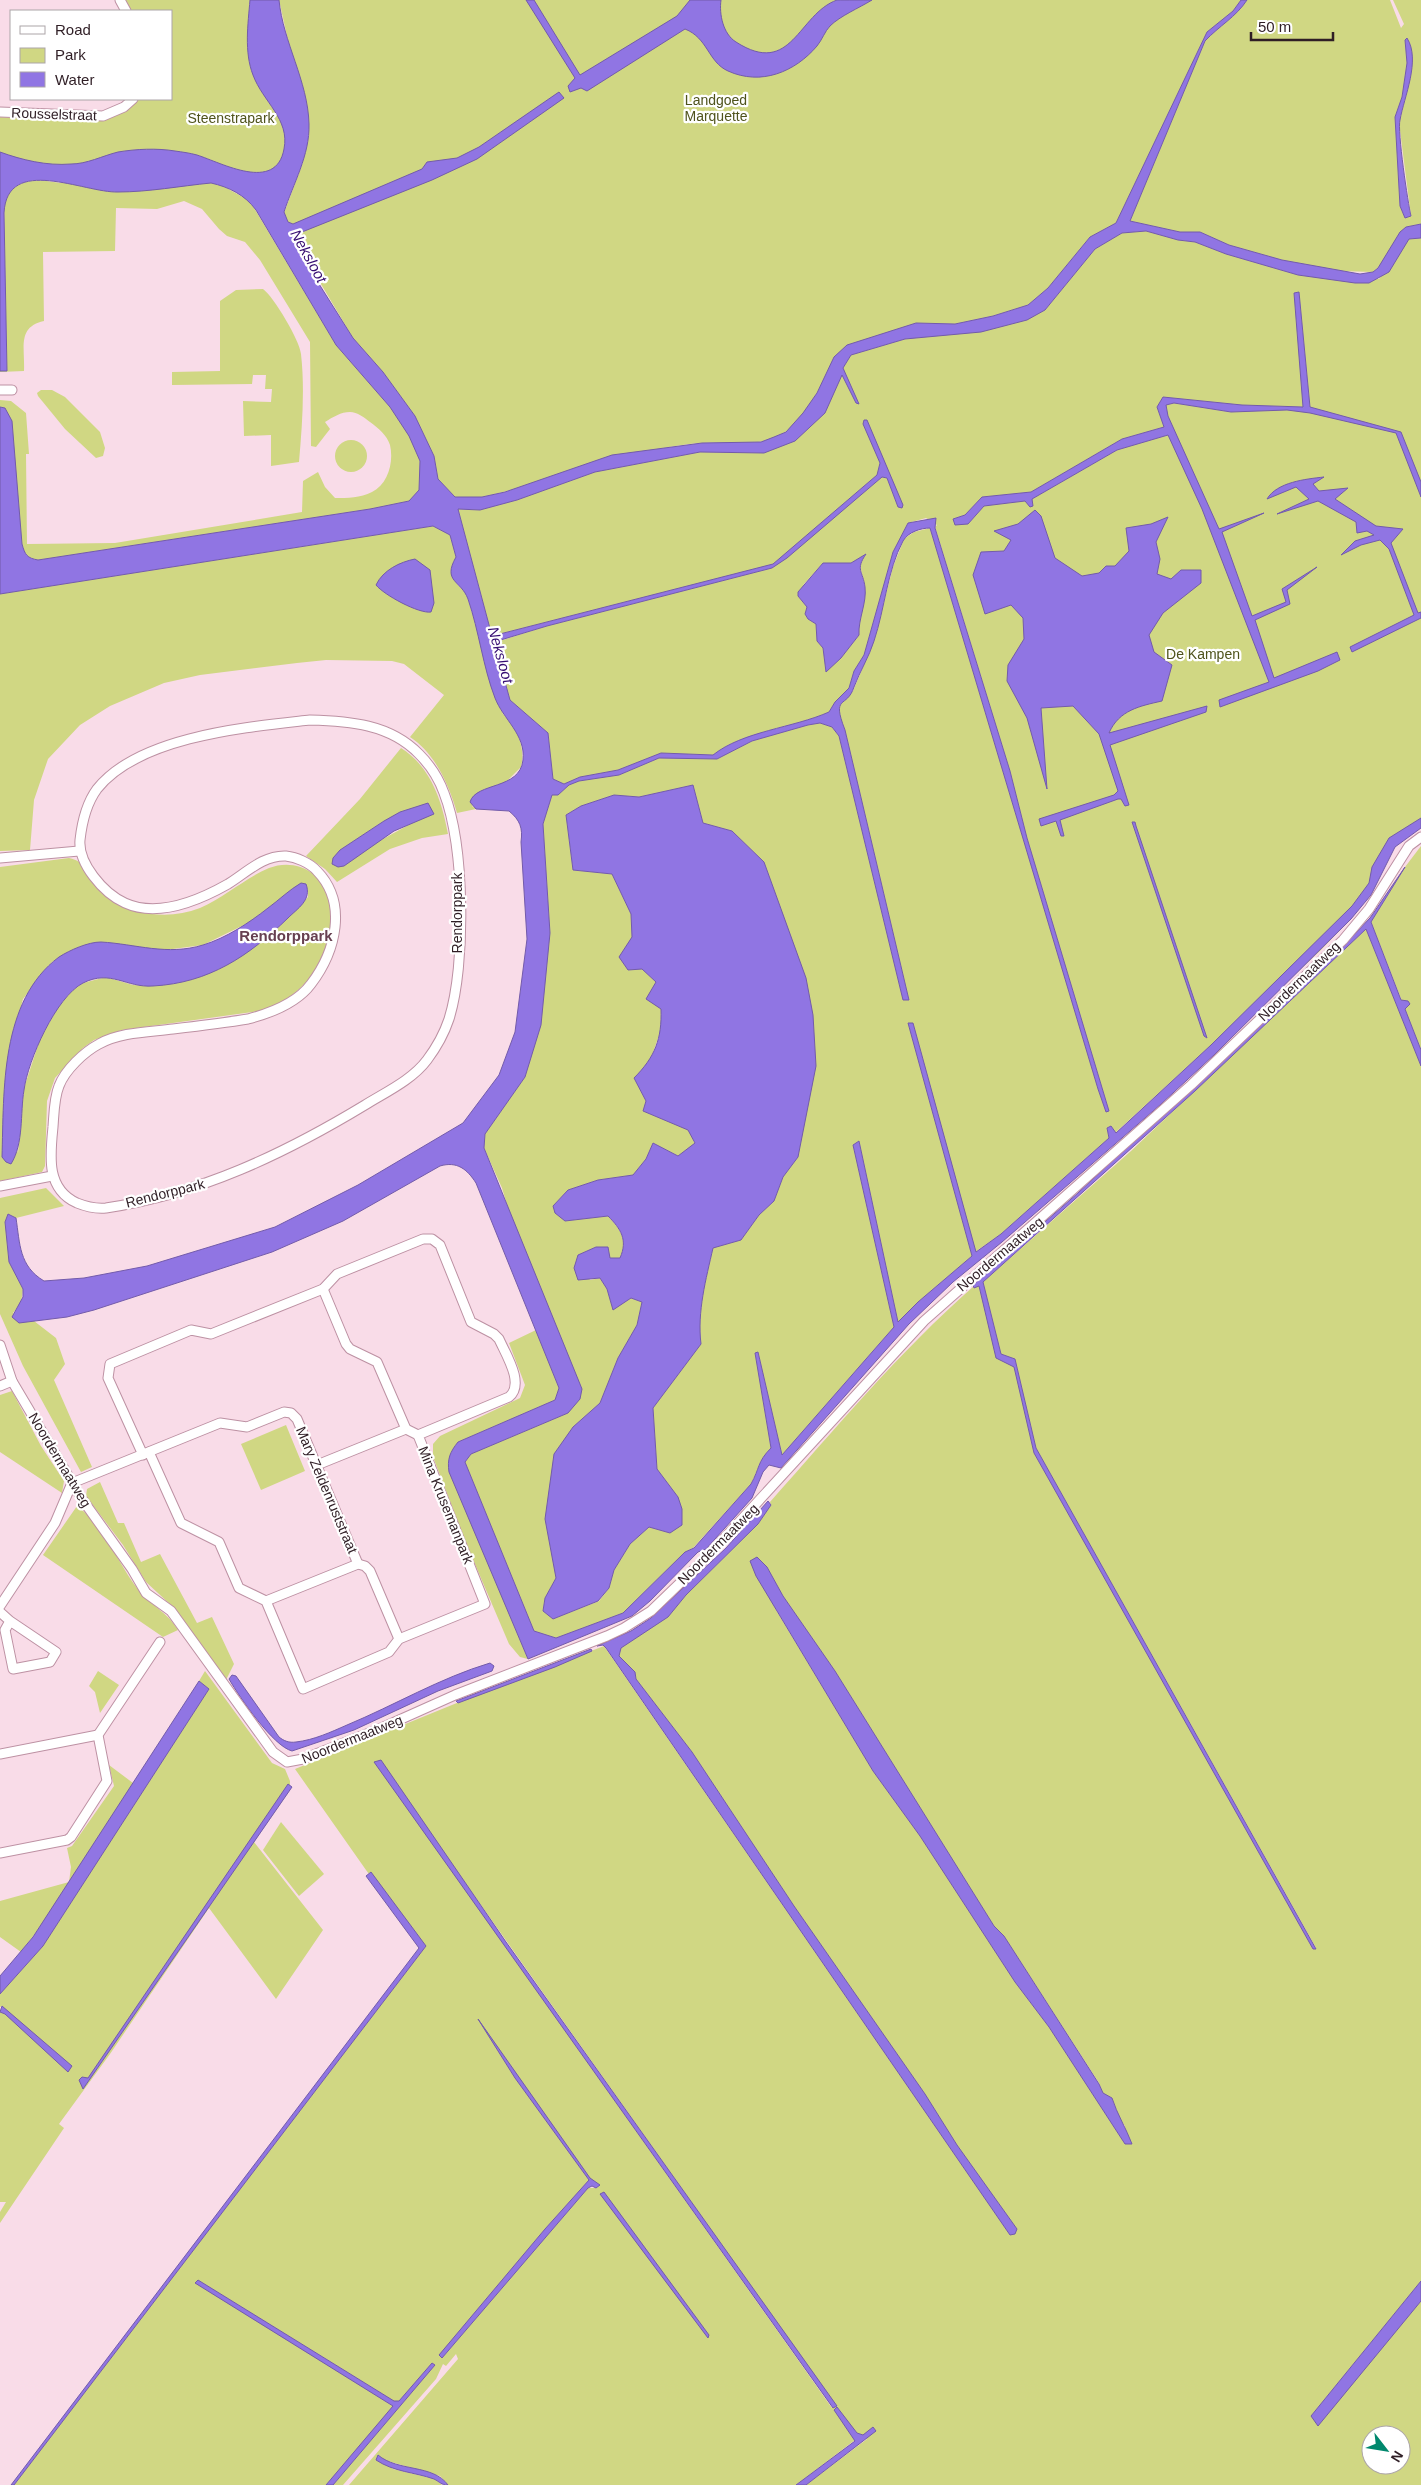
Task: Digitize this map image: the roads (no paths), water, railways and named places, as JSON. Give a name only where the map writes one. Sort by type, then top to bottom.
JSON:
[{"type":"street","name":"Rousselstraat","points":[[0,112],[104,116],[124,107],[132,100]]},
{"type":"street","points":[[0,390],[12,390]]},
{"type":"street","name":"Rendorppark","points":[[52,1176],[60,1193],[68,1199],[87,1207],[100,1208],[154,1198],[205,1184],[260,1163],[314,1135],[400,1083],[425,1063],[442,1038],[449,1020],[454,997],[458,959],[459,904],[457,861],[453,827],[444,792],[428,764],[405,742],[383,730],[359,723],[310,720],[229,730],[182,741],[134,760],[98,788],[82,820],[79,851]]},
{"type":"street","name":"Noordermaatweg","points":[[0,1345],[12,1381],[72,1483],[146,1593],[171,1611],[269,1747],[287,1762],[303,1759],[379,1729],[455,1695],[624,1628],[650,1610],[707,1557],[931,1315],[1005,1252],[1191,1085],[1343,940],[1369,909],[1409,846],[1421,837]]},
{"type":"street","points":[[0,858],[79,851],[95,877],[114,896],[139,907],[158,909],[200,898],[228,884],[262,862],[287,856],[300,860],[314,868],[326,880],[334,896],[335,929],[333,941],[324,964],[311,985],[293,1001],[267,1014],[248,1019],[112,1038],[87,1052],[59,1086],[52,1139],[52,1176],[0,1186]]},
{"type":"street","name":"Mina Krusemanpark","points":[[424,1239],[432,1239],[440,1245],[471,1322],[494,1334],[499,1339],[516,1386],[509,1397],[418,1435],[486,1604],[399,1639],[389,1652],[303,1689],[266,1601],[239,1588],[219,1542],[180,1523],[108,1378],[110,1364],[191,1330],[210,1334],[323,1289],[337,1274],[424,1239]]},
{"type":"street","points":[[323,1289],[346,1344],[350,1349],[377,1362],[406,1429],[418,1435]]},
{"type":"street","points":[[0,1386],[12,1381]]},
{"type":"street","name":"Mary Zeldenruststraat","points":[[72,1483],[220,1423],[247,1426],[284,1412],[291,1413],[297,1419],[358,1564]]},
{"type":"street","points":[[317,1465],[406,1429]]},
{"type":"street","points":[[0,1606],[56,1523],[72,1483]]},
{"type":"street","name":"Mary Zeldenruststraat","points":[[266,1601],[358,1564],[365,1566],[370,1571],[399,1639]]},
{"type":"street","points":[[0,1612],[10,1621],[56,1652],[50,1662],[13,1670],[5,1630],[10,1621]]},
{"type":"street","points":[[0,1854],[67,1840],[71,1837],[107,1781],[98,1735],[160,1642]]},
{"type":"street","points":[[0,1754],[98,1735]]},
{"type":"water","points":[[250,0],[279,0],[285,31],[308,108],[309,136],[307,147],[284,212],[288,222],[293,224],[422,169],[427,162],[457,158],[479,147],[559,92],[564,98],[477,159],[432,180],[302,232],[297,238],[299,247],[314,276],[353,338],[383,372],[415,416],[434,456],[438,479],[455,497],[482,497],[505,492],[612,455],[702,443],[761,442],[786,432],[803,413],[817,393],[834,357],[847,345],[916,323],[955,324],[993,316],[1028,305],[1048,288],[1090,237],[1116,223],[1207,32],[1233,11],[1241,0],[1247,0],[1238,11],[1205,41],[1130,221],[1180,232],[1200,232],[1229,245],[1282,260],[1360,274],[1373,272],[1378,268],[1400,232],[1406,227],[1421,224],[1421,238],[1409,239],[1389,272],[1369,283],[1355,283],[1298,275],[1226,254],[1195,242],[1178,240],[1146,231],[1122,233],[1095,249],[1045,310],[1027,320],[981,332],[905,339],[851,355],[843,368],[859,404],[856,403],[842,375],[825,413],[795,441],[764,453],[700,452],[595,472],[517,500],[480,510],[458,509],[492,636],[773,564],[877,475],[880,463],[863,424],[864,420],[867,420],[903,505],[902,508],[898,507],[887,478],[882,477],[787,558],[772,568],[547,626],[494,642],[510,700],[548,733],[553,779],[564,784],[580,777],[618,770],[661,753],[713,755],[739,740],[829,712],[835,702],[849,688],[854,671],[864,655],[893,552],[908,523],[936,518],[935,528],[1010,771],[1027,838],[1109,1111],[1106,1112],[1098,1089],[930,528],[919,530],[911,533],[903,541],[893,565],[872,647],[851,694],[840,706],[841,719],[909,1000],[903,1000],[839,736],[832,727],[820,723],[808,725],[752,741],[717,759],[659,758],[619,775],[579,781],[569,785],[558,795],[552,795],[543,824],[550,933],[541,1025],[525,1077],[485,1134],[484,1148],[582,1389],[580,1399],[568,1413],[471,1454],[465,1462],[534,1631],[556,1638],[623,1613],[685,1552],[694,1548],[751,1484],[761,1461],[771,1448],[755,1353],[758,1352],[782,1455],[894,1327],[853,1145],[859,1141],[898,1322],[918,1302],[972,1256],[908,1023],[913,1023],[976,1252],[1001,1234],[1109,1138],[1107,1128],[1111,1126],[1116,1133],[1211,1045],[1352,906],[1369,883],[1372,867],[1389,838],[1421,818],[1421,828],[1395,847],[1371,895],[1351,919],[1214,1055],[1160,1105],[953,1282],[909,1324],[781,1468],[769,1465],[763,1472],[752,1498],[706,1549],[698,1552],[650,1601],[632,1616],[528,1659],[449,1472],[448,1463],[451,1452],[458,1442],[555,1400],[559,1388],[476,1183],[461,1167],[456,1165],[440,1166],[343,1221],[272,1252],[67,1317],[19,1323],[12,1317],[23,1297],[23,1289],[9,1262],[5,1222],[8,1214],[16,1218],[20,1245],[25,1261],[36,1275],[44,1281],[84,1278],[147,1266],[275,1227],[358,1185],[463,1123],[499,1075],[515,1032],[527,939],[522,833],[518,821],[509,811],[476,809],[470,802],[480,791],[514,776],[520,770],[523,751],[518,735],[495,698],[468,599],[452,576],[452,565],[456,557],[450,535],[433,526],[0,594],[0,407],[5,408],[12,421],[22,544],[27,555],[38,560],[370,509],[409,501],[419,490],[420,461],[409,436],[390,407],[336,345],[256,210],[242,196],[230,189],[211,183],[130,192],[103,191],[49,181],[32,181],[18,185],[8,195],[4,213],[7,371],[0,371],[0,152],[35,162],[77,164],[118,152],[161,149],[194,154],[247,172],[271,170],[279,162],[284,149],[285,138],[279,120],[257,85],[250,66],[247,38]]},
{"type":"water","points":[[526,0],[534,0],[580,75],[677,16],[690,0],[721,0],[723,23],[728,34],[736,42],[755,51],[770,53],[782,48],[793,40],[824,7],[837,0],[872,0],[834,22],[808,55],[798,63],[777,74],[753,77],[728,71],[716,62],[699,38],[685,29],[587,91],[581,88],[570,92],[568,86],[575,78]]},
{"type":"water","points":[[1407,38],[1411,47],[1412,68],[1399,127],[1411,216],[1405,218],[1400,206],[1395,117],[1402,97],[1407,63],[1405,40]]},
{"type":"water","points":[[1299,292],[1310,407],[1401,432],[1421,482],[1421,497],[1396,433],[1310,413],[1287,410],[1231,412],[1174,403],[1166,405],[1168,416],[1219,529],[1264,513],[1222,532],[1252,616],[1286,602],[1282,589],[1317,567],[1287,590],[1290,604],[1255,620],[1274,678],[1337,652],[1340,660],[1318,671],[1220,707],[1219,700],[1269,682],[1202,509],[1168,435],[1117,450],[1032,499],[1033,506],[1030,507],[1025,501],[984,506],[968,524],[955,525],[953,519],[965,515],[982,497],[1031,492],[1122,439],[1164,427],[1157,407],[1163,397],[1242,405],[1303,407],[1294,293]]},
{"type":"water","points":[[1324,477],[1313,484],[1319,491],[1348,488],[1335,499],[1376,526],[1403,529],[1391,543],[1418,613],[1421,612],[1421,618],[1352,652],[1350,647],[1414,615],[1389,549],[1380,540],[1361,545],[1341,555],[1355,541],[1374,535],[1367,531],[1357,533],[1356,522],[1318,501],[1277,514],[1309,499],[1296,487],[1267,499],[1272,493],[1292,482]]},
{"type":"water","points":[[1035,510],[1041,516],[1055,558],[1082,576],[1099,573],[1106,566],[1115,566],[1129,551],[1126,528],[1151,524],[1168,517],[1156,542],[1160,559],[1157,574],[1171,579],[1181,570],[1201,570],[1201,583],[1163,613],[1149,635],[1154,652],[1172,665],[1162,701],[1138,707],[1124,714],[1113,725],[1109,733],[1207,706],[1206,712],[1110,745],[1129,805],[1125,806],[1121,799],[1118,799],[1060,820],[1064,836],[1061,836],[1056,821],[1041,826],[1039,819],[1114,795],[1118,791],[1099,734],[1073,706],[1041,708],[1047,789],[1027,718],[1007,681],[1008,665],[1024,639],[1023,618],[1011,605],[985,614],[973,575],[981,552],[1004,551],[1011,540],[994,531],[1018,524]]},
{"type":"water","points":[[866,554],[860,567],[865,593],[859,635],[841,658],[826,672],[823,648],[817,641],[816,624],[808,619],[805,614],[807,607],[798,596],[798,592],[823,563],[851,563]]},
{"type":"water","points":[[415,559],[430,570],[434,603],[431,612],[418,610],[402,603],[386,594],[376,585],[387,571],[404,562]]},
{"type":"water","points":[[693,785],[703,823],[732,831],[764,862],[806,978],[813,1015],[816,1066],[798,1157],[783,1177],[774,1201],[759,1215],[741,1240],[713,1248],[701,1308],[701,1344],[653,1408],[657,1469],[678,1497],[682,1509],[682,1525],[670,1533],[649,1527],[630,1544],[614,1570],[609,1588],[598,1601],[553,1619],[543,1611],[545,1598],[556,1578],[545,1519],[554,1454],[573,1427],[600,1403],[618,1358],[637,1325],[642,1302],[631,1298],[613,1310],[607,1289],[600,1278],[578,1280],[574,1268],[578,1255],[596,1247],[608,1247],[610,1258],[620,1258],[623,1240],[620,1230],[613,1221],[608,1216],[565,1221],[555,1213],[553,1206],[568,1190],[598,1180],[633,1175],[646,1159],[653,1143],[678,1156],[695,1143],[688,1130],[643,1111],[646,1101],[634,1078],[647,1063],[656,1047],[660,1029],[661,1009],[646,999],[656,982],[642,969],[628,970],[619,957],[632,937],[631,914],[612,874],[573,870],[566,815],[581,806],[614,795],[639,797]]},
{"type":"water","points":[[428,803],[434,814],[394,831],[344,866],[338,867],[332,864],[333,858],[340,850],[384,821],[400,812]]},
{"type":"water","points":[[1132,822],[1135,822],[1207,1038],[1204,1036]]},
{"type":"water","points":[[1405,867],[1371,922],[1401,1000],[1408,1001],[1410,1004],[1405,1009],[1421,1050],[1421,1066],[1366,929],[1195,1091],[983,1282],[1001,1354],[1015,1359],[1036,1448],[1316,1949],[1313,1949],[1034,1453],[1014,1367],[996,1358],[979,1286],[974,1288],[973,1285],[1079,1192],[1352,937],[1370,918]]},
{"type":"water","points":[[301,883],[306,884],[307,895],[300,907],[273,932],[243,955],[210,973],[173,984],[153,986],[143,986],[110,978],[93,979],[73,990],[54,1015],[37,1047],[24,1090],[18,1147],[11,1164],[6,1162],[2,1157],[3,1104],[9,1048],[25,997],[40,975],[59,957],[79,947],[96,942],[164,949],[190,948],[203,945],[229,934],[261,914]]},
{"type":"water","points":[[768,1501],[771,1505],[758,1524],[686,1595],[668,1617],[621,1648],[619,1656],[635,1672],[636,1679],[692,1752],[794,1906],[925,2094],[957,2145],[1017,2229],[1015,2234],[1010,2235],[606,1648],[603,1645],[597,1646],[631,1631],[651,1618],[726,1548]]},
{"type":"water","points":[[757,1557],[767,1567],[783,1596],[835,1671],[994,1926],[1004,1936],[1103,2093],[1112,2098],[1132,2144],[1125,2144],[1049,2027],[1015,1982],[920,1836],[873,1771],[756,1576],[750,1561]]},
{"type":"water","points":[[591,1649],[592,1651],[555,1667],[458,1703],[456,1701]]},
{"type":"water","points":[[490,1663],[494,1666],[492,1671],[438,1691],[354,1730],[292,1751],[284,1747],[267,1731],[249,1709],[229,1679],[232,1675],[236,1676],[279,1737],[293,1742],[329,1733],[435,1684]]},
{"type":"water","points":[[199,1681],[209,1689],[43,1946],[0,1994],[0,1976],[33,1937]]},
{"type":"water","points":[[381,1760],[506,1942],[837,2406],[833,2408],[374,1762]]},
{"type":"water","points":[[288,1784],[292,1787],[83,2089],[79,2080],[82,2077],[88,2078]]},
{"type":"water","points":[[371,1872],[426,1946],[14,2485],[11,2485],[419,1948],[366,1876]]},
{"type":"water","points":[[2,2006],[72,2066],[68,2072],[5,2014],[0,2012]]},
{"type":"water","points":[[478,2019],[590,2178],[600,2185],[596,2188],[592,2186],[588,2188],[442,2358],[439,2355],[545,2229],[589,2180],[515,2078]]},
{"type":"water","points":[[604,2192],[709,2335],[708,2338],[600,2194]]},
{"type":"water","points":[[198,2280],[394,2401],[399,2401],[432,2363],[435,2365],[333,2485],[326,2485],[393,2406],[195,2283]]},
{"type":"water","points":[[1421,2281],[1421,2301],[1318,2426],[1311,2416]]},
{"type":"water","points":[[837,2407],[857,2433],[863,2435],[873,2427],[876,2431],[806,2485],[796,2485],[855,2441],[834,2410]]},
{"type":"water","points":[[378,2455],[395,2464],[434,2474],[442,2478],[448,2485],[383,2464],[376,2460]]},
{"type":"district","name":"Rendorppark","points":[[286,935]]},
{"type":"park label","name":"Landgoed Marquette","points":[[716,108]]},
{"type":"park label","name":"Steenstrapark","points":[[231,118]]},
{"type":"park label","name":"De Kampen","points":[[1203,654]]},
{"type":"water label","name":"Neksloot","points":[[309,256]]},
{"type":"water label","name":"Neksloot","points":[[501,655]]}]
